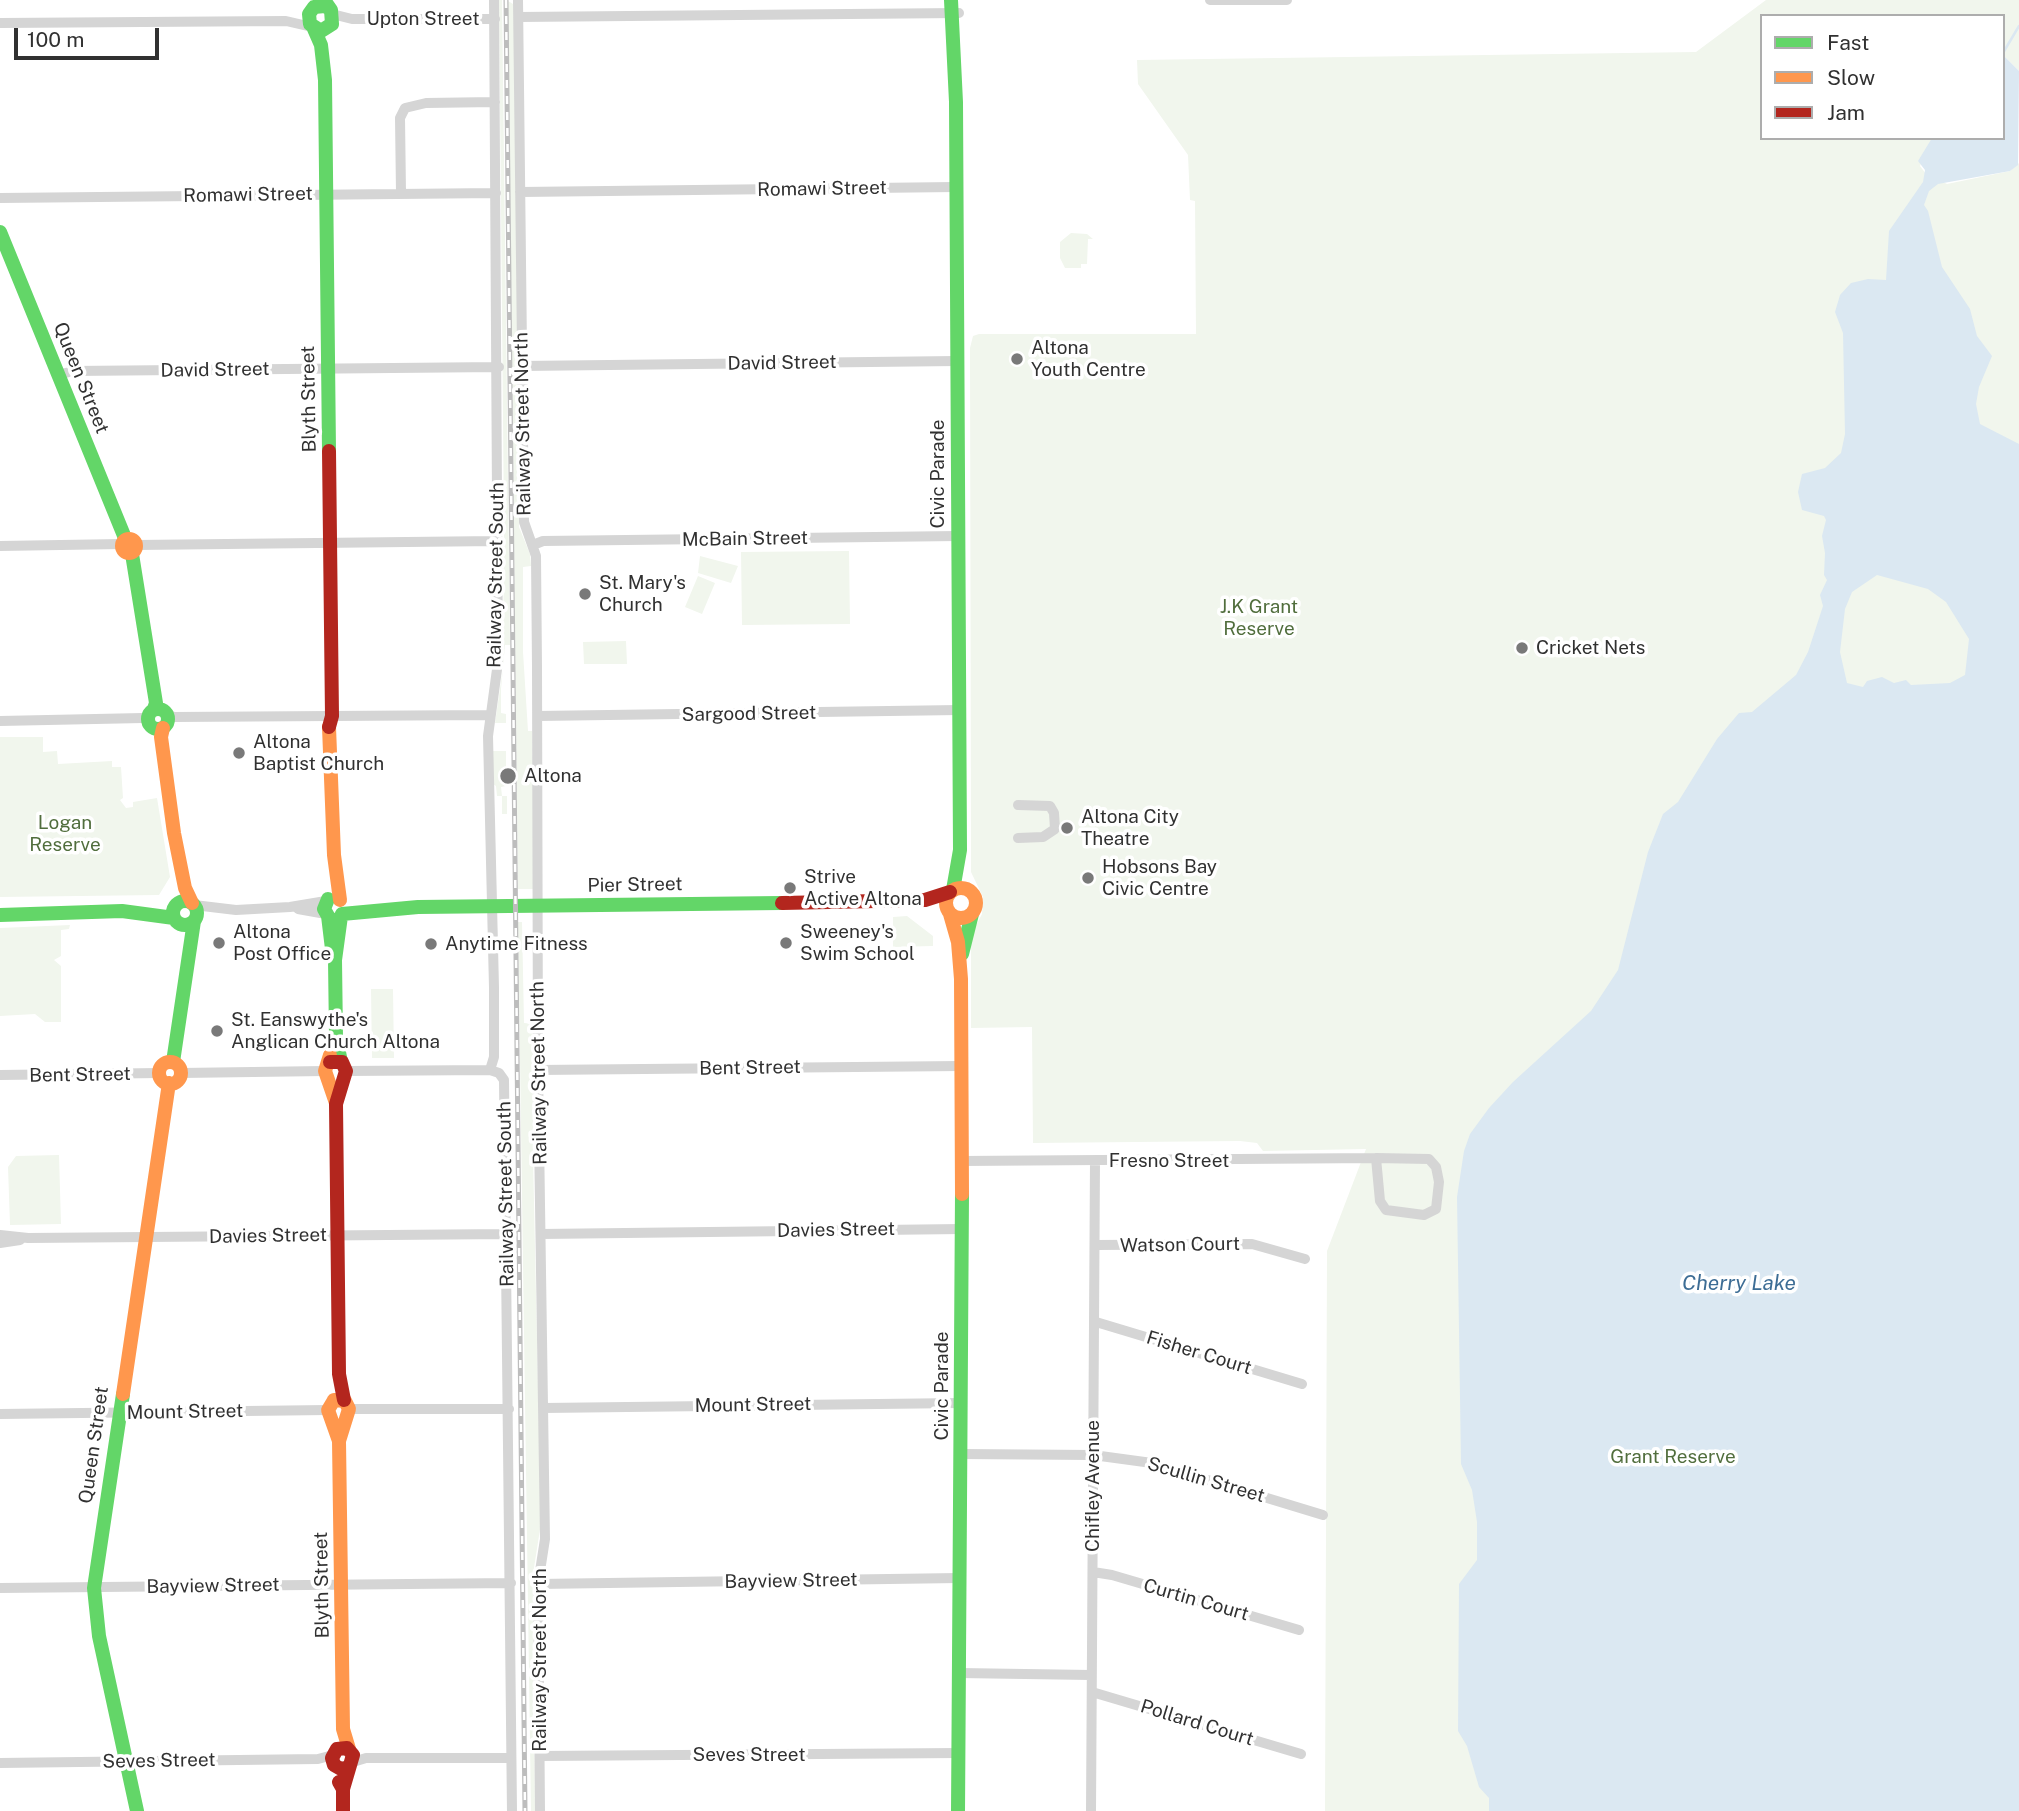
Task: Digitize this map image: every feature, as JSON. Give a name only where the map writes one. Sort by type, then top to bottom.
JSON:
[{"type":"street","name":"Railway Street South","points":[[494,0],[499,367],[498,662],[489,715],[494,1057],[489,1070],[499,1073],[504,1080],[508,1234],[512,1811]]},
{"type":"street","name":"Railway Street North","points":[[518,0],[523,522],[534,545],[538,716],[538,1070],[545,1539],[538,1584],[540,1811]]},
{"type":"street","points":[[1210,0],[1287,0]]},
{"type":"street","points":[[0,23],[286,21],[324,30],[330,15],[321,6],[311,7],[286,21]]},
{"type":"street","points":[[311,7],[309,18],[313,28]]},
{"type":"street","points":[[519,17],[954,7]]},
{"type":"street","name":"Civic Parade","points":[[952,891],[960,850],[954,7]]},
{"type":"street","name":"Upton Street","points":[[330,15],[352,19],[495,19]]},
{"type":"street","name":"Blyth Street","points":[[330,15],[325,80],[327,369],[332,716],[336,734],[332,755],[343,1758]]},
{"type":"street","name":"Blyth Street","points":[[313,28],[321,45],[325,80]]},
{"type":"street","points":[[401,193],[400,118],[405,108],[426,103],[495,102]]},
{"type":"street","name":"Romawi Street","points":[[520,191],[956,187]]},
{"type":"street","name":"Romawi Street","points":[[0,198],[496,193]]},
{"type":"street","name":"Queen Street","points":[[0,232],[128,545],[158,721],[185,912],[183,946],[186,978],[93,1588],[96,1619],[136,1811]]},
{"type":"street","name":"David Street","points":[[523,366],[957,361]]},
{"type":"street","name":"David Street","points":[[58,375],[73,371],[499,367]]},
{"type":"street","name":"McBain Street","points":[[534,545],[543,541],[958,536]]},
{"type":"street","points":[[0,546],[497,541]]},
{"type":"street","name":"Sargood Street","points":[[538,716],[959,710]]},
{"type":"street","points":[[0,721],[489,715]]},
{"type":"street","points":[[1018,805],[1050,807],[1054,813],[1055,829],[1043,837],[1018,838]]},
{"type":"street","name":"Civic Parade","points":[[960,850],[973,893]]},
{"type":"street","points":[[962,888],[973,893],[976,906],[972,914],[959,919],[949,913],[946,903],[952,891],[962,888]]},
{"type":"street","name":"Pier Street","points":[[0,915],[185,912],[290,907],[891,902],[925,900],[952,891]]},
{"type":"street","name":"Pier Street","points":[[891,902],[949,913]]},
{"type":"street","name":"Civic Parade","points":[[949,913],[960,962],[962,1161],[958,1811]]},
{"type":"street","name":"Civic Parade","points":[[960,962],[972,914]]},
{"type":"street","name":"Bent Street","points":[[538,1070],[961,1066]]},
{"type":"street","name":"Bent Street","points":[[0,1075],[489,1070]]},
{"type":"street","name":"Fresno Street","points":[[962,1161],[1376,1158],[1429,1159],[1436,1167],[1439,1182],[1436,1209],[1424,1214],[1386,1210],[1380,1201],[1376,1158]]},
{"type":"street","name":"Chifley Avenue","points":[[1091,1811],[1096,1161]]},
{"type":"street","name":"Davies Street","points":[[541,1234],[962,1229]]},
{"type":"street","name":"Davies Street","points":[[0,1235],[28,1238],[146,1238],[508,1234]]},
{"type":"street","name":"Davies Street","points":[[0,1243],[28,1238]]},
{"type":"street","name":"Watson Court","points":[[1096,1245],[1252,1244],[1305,1259]]},
{"type":"street","name":"Fisher Court","points":[[1096,1322],[1302,1384]]},
{"type":"street","name":"Mount Street","points":[[544,1408],[961,1403]]},
{"type":"street","name":"Mount Street","points":[[0,1413],[509,1409]]},
{"type":"street","name":"Scullin Street","points":[[961,1454],[1093,1455],[1152,1463],[1323,1515]]},
{"type":"street","name":"Curtin Court","points":[[1093,1572],[1112,1575],[1299,1630]]},
{"type":"street","name":"Bayview Street","points":[[538,1584],[959,1578]]},
{"type":"street","name":"Bayview Street","points":[[0,1588],[511,1583]]},
{"type":"street","points":[[959,1673],[1091,1675]]},
{"type":"street","name":"Pollard Court","points":[[1093,1692],[1301,1754]]},
{"type":"street","name":"Seves Street","points":[[540,1756],[958,1753]]},
{"type":"street","points":[[343,1758],[343,1811]]},
{"type":"street","name":"Seves Street","points":[[0,1763],[510,1758]]},
{"type":"green space","points":[[499,0],[502,0],[510,645],[505,645],[503,667],[504,523]]},
{"type":"green space","points":[[515,0],[519,527],[530,554],[531,566],[523,567],[523,652],[528,731],[532,731],[535,889],[518,889],[508,1],[513,4]]},
{"type":"green space","name":"Grant Reserve","points":[[1766,0],[2019,0],[2019,71],[2005,57],[2005,14],[1760,14],[1760,140],[1931,140],[1920,166],[1926,174],[1947,184],[2010,171],[2019,163],[2019,1811],[1325,1811],[1327,1251],[1366,1149],[1263,1151],[1257,1143],[1240,1141],[1033,1143],[1032,1027],[971,1028],[971,935],[982,914],[983,897],[971,872],[970,348],[973,336],[979,334],[1196,334],[1195,201],[1190,200],[1188,155],[1138,84],[1137,60],[1696,52]]},
{"type":"green space","points":[[1071,233],[1087,234],[1093,239],[1088,239],[1087,264],[1081,264],[1081,268],[1065,268],[1060,258],[1060,242]]},
{"type":"green space","points":[[849,551],[850,624],[742,625],[741,552]]},
{"type":"green space","points":[[700,556],[738,566],[731,583],[698,573]]},
{"type":"green space","points":[[698,576],[715,583],[702,614],[685,607]]},
{"type":"green space","points":[[626,641],[627,664],[584,664],[583,642]]},
{"type":"green space","points":[[503,670],[501,713],[506,714],[506,723],[495,723]]},
{"type":"green space","name":"Logan Reserve","points":[[0,737],[43,737],[43,752],[57,751],[58,764],[112,761],[112,767],[121,767],[123,798],[120,800],[126,808],[133,807],[133,802],[157,798],[170,877],[159,895],[0,897]]},
{"type":"green space","points":[[493,751],[506,751],[506,786],[501,787],[502,796],[497,796],[496,786],[493,784]]},
{"type":"green space","points":[[502,796],[507,796],[507,814],[502,814]]},
{"type":"green space","points":[[907,916],[933,936],[933,946],[893,947],[893,917]]},
{"type":"green space","points":[[518,922],[522,922],[524,1023],[535,1024],[533,1157],[541,1523],[533,1574],[535,1811],[531,1811]]},
{"type":"green space","points":[[70,925],[69,929],[61,930],[61,956],[54,960],[61,966],[61,1022],[45,1022],[35,1014],[0,1016],[0,928]]},
{"type":"green space","points":[[371,989],[393,989],[394,1058],[372,1058]]},
{"type":"green space","points":[[59,1155],[61,1224],[10,1225],[8,1167],[16,1156]]},
{"type":"water","name":"Cherry Lake","points":[[2005,57],[2019,71],[2018,165],[2010,171],[1938,184],[1929,191],[1924,205],[1928,211],[1942,267],[1970,309],[1977,336],[1992,356],[1979,387],[1976,404],[1980,424],[2019,444],[2019,1811],[1489,1811],[1489,1798],[1479,1787],[1467,1746],[1458,1731],[1459,1584],[1477,1560],[1477,1522],[1472,1490],[1461,1464],[1457,1197],[1464,1151],[1470,1134],[1489,1108],[1513,1082],[1591,1011],[1618,970],[1648,852],[1663,814],[1678,802],[1717,739],[1739,713],[1752,712],[1796,675],[1808,652],[1823,606],[1820,595],[1827,580],[1824,575],[1825,553],[1822,536],[1826,520],[1824,516],[1802,510],[1798,492],[1802,474],[1825,468],[1841,453],[1845,434],[1843,333],[1835,312],[1840,295],[1851,283],[1868,279],[1886,280],[1889,231],[1923,182],[1925,170],[1918,161],[1931,140],[2005,140]],"holes":[[[1877,575],[1928,589],[1946,602],[1969,639],[1965,675],[1950,683],[1911,685],[1906,680],[1894,683],[1882,677],[1867,681],[1863,687],[1847,683],[1840,652],[1845,609],[1852,592]]]},
{"type":"waterway","points":[[2005,50],[2019,26]]},
{"type":"railway","points":[[506,0],[525,1811]]},
{"type":"traffic: fast","points":[[324,0],[331,10],[332,24],[321,31],[310,24],[309,14],[314,7],[325,6],[331,10]]},
{"type":"traffic: fast","points":[[951,0],[956,102],[960,850],[953,890]]},
{"type":"traffic: fast","points":[[314,29],[321,45],[325,80],[329,451]]},
{"type":"traffic: fast","points":[[0,232],[125,538]]},
{"type":"traffic: fast","points":[[132,554],[156,703],[154,709]]},
{"type":"traffic: fast","points":[[158,709],[165,712],[168,719],[165,726],[158,729],[151,726],[148,719],[151,712],[158,709]]},
{"type":"traffic: fast","points":[[328,899],[324,909],[328,916],[332,949]]},
{"type":"traffic: fast","points":[[185,901],[194,904],[197,913],[194,922],[185,925],[176,922],[173,913],[176,904],[185,901]]},
{"type":"traffic: fast","points":[[342,914],[418,907],[782,903]]},
{"type":"traffic: fast","points":[[0,915],[122,911],[174,918]]},
{"type":"traffic: fast","points":[[962,954],[972,914]]},
{"type":"traffic: fast","points":[[341,916],[335,960],[336,1037],[341,1062]]},
{"type":"traffic: fast","points":[[173,1062],[194,921]]},
{"type":"traffic: fast","points":[[958,1811],[962,1194]]},
{"type":"traffic: fast","points":[[123,1394],[94,1588],[99,1636],[137,1811]]},
{"type":"traffic: slow","points":[[126,539],[132,539],[136,546],[132,553],[126,553],[122,549],[122,543],[126,539]]},
{"type":"traffic: slow","points":[[329,727],[334,855],[340,900]]},
{"type":"traffic: slow","points":[[163,728],[161,737],[174,833],[185,888],[192,903]]},
{"type":"traffic: slow","points":[[961,888],[972,892],[976,903],[972,914],[961,918],[950,914],[946,903],[950,892],[961,888]]},
{"type":"traffic: slow","points":[[950,914],[958,942],[961,979],[962,1194]]},
{"type":"traffic: slow","points":[[330,1055],[325,1071],[336,1103]]},
{"type":"traffic: slow","points":[[170,1062],[180,1069],[181,1073],[174,1083],[170,1084],[160,1077],[159,1073],[166,1063],[170,1062]]},
{"type":"traffic: slow","points":[[123,1394],[169,1083]]},
{"type":"traffic: slow","points":[[334,1400],[345,1401],[349,1409],[339,1441],[343,1729],[349,1749]]},
{"type":"traffic: slow","points":[[334,1400],[328,1410],[339,1441]]},
{"type":"traffic: jam","points":[[329,451],[332,716],[329,727]]},
{"type":"traffic: jam","points":[[782,903],[925,900],[950,892]]},
{"type":"traffic: jam","points":[[330,1062],[342,1062],[346,1071],[336,1104],[339,1374],[344,1400]]},
{"type":"traffic: jam","points":[[343,1789],[353,1755],[347,1748],[337,1749],[332,1758],[334,1765],[341,1769],[349,1767]]},
{"type":"traffic: jam","points":[[339,1782],[343,1789],[343,1811]]},
{"type":"place","name":"Altona Youth Centre","points":[[1017,359]]},
{"type":"place","name":"St. Mary's Church","points":[[585,594]]},
{"type":"place","name":"Cricket Nets","points":[[1522,648]]},
{"type":"place","name":"Altona Baptist Church","points":[[239,753]]},
{"type":"place","name":"Altona","points":[[508,776]]},
{"type":"place","name":"Altona City Theatre","points":[[1067,828]]},
{"type":"place","name":"Hobsons Bay Civic Centre","points":[[1088,878]]},
{"type":"place","name":"Strive Active Altona","points":[[790,888]]},
{"type":"place","name":"Altona Post Office","points":[[219,943]]},
{"type":"place","name":"Sweeney's Swim School","points":[[786,943]]},
{"type":"place","name":"Anytime Fitness","points":[[431,944]]},
{"type":"place","name":"St. Eanswythe's Anglican Church Altona","points":[[217,1031]]},
{"type":"park label","name":"J.K Grant Reserve","points":[[1259,618]]}]
